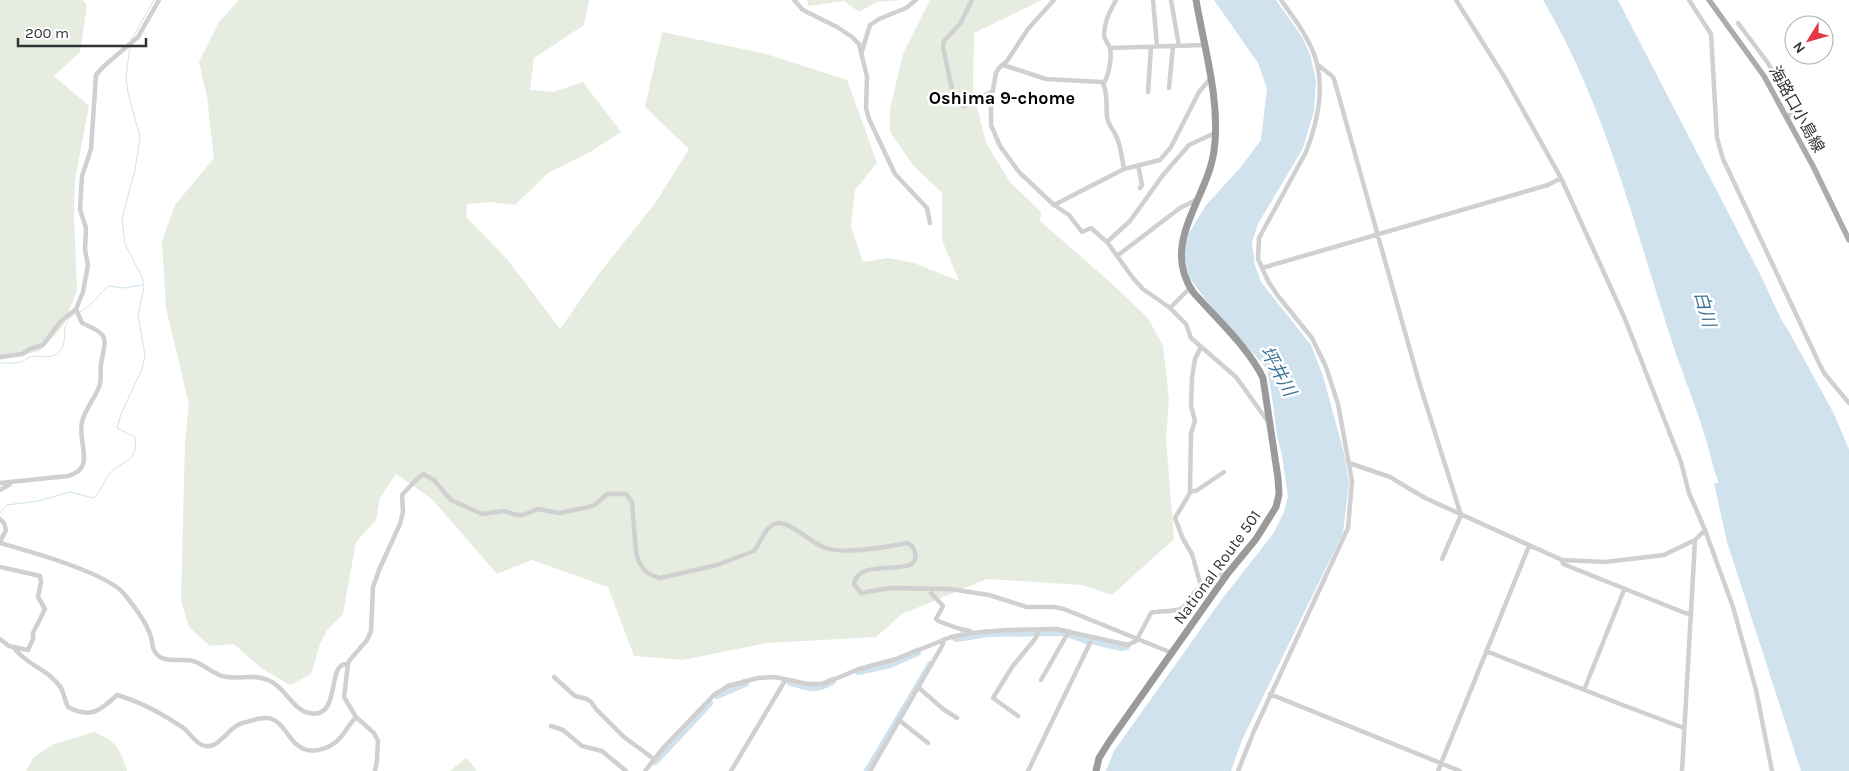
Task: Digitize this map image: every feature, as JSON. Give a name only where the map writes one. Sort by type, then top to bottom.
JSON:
[{"type":"highway","name":"National Route 501","points":[[1096,771],[1104,750],[1228,573],[1270,520],[1279,494],[1263,378],[1258,368],[1190,288],[1183,272],[1181,245],[1183,234],[1211,164],[1216,122],[1196,0]]},
{"type":"main road","name":"海路口小島線","points":[[1709,0],[1764,76],[1788,117],[1849,240]]},
{"type":"street","points":[[0,357],[22,354],[44,345],[60,322],[76,309],[87,279],[86,228],[80,209],[82,176],[91,150],[96,75],[138,37],[160,0]]},
{"type":"street","points":[[794,0],[803,10],[828,22],[852,37],[862,51],[867,77],[866,108],[869,120],[895,174],[927,208],[930,223]]},
{"type":"street","points":[[862,51],[870,25],[879,18],[906,8],[916,0]]},
{"type":"street","points":[[972,0],[960,24],[944,42],[943,47],[949,80],[955,97],[963,106],[992,92]]},
{"type":"street","points":[[1054,0],[1028,29],[1008,61],[996,73],[992,92],[991,125],[1000,146],[1019,172],[1054,205],[1069,215],[1082,232],[1091,228],[1107,242],[1143,288],[1170,308],[1186,324],[1191,338],[1236,378],[1270,424]]},
{"type":"street","points":[[1116,0],[1108,14],[1104,32],[1104,39],[1110,48],[1109,67],[1103,84],[1108,110],[1107,118],[1109,126],[1118,138],[1124,169]]},
{"type":"street","points":[[1153,0],[1157,46]]},
{"type":"street","points":[[1171,0],[1179,46]]},
{"type":"street","points":[[1238,771],[1270,694],[1348,528],[1352,481],[1338,404],[1326,367],[1317,346],[1278,296],[1258,260],[1259,238],[1294,174],[1311,138],[1319,100],[1318,65],[1306,36],[1281,0]]},
{"type":"street","points":[[1456,0],[1505,78],[1561,178],[1625,319],[1681,462],[1689,493],[1705,530],[1733,607],[1756,690],[1772,771]]},
{"type":"street","points":[[1689,0],[1711,34],[1717,138],[1723,159],[1824,373],[1849,403]]},
{"type":"street","points":[[1738,23],[1768,63],[1792,110],[1788,117]]},
{"type":"street","points":[[1110,48],[1204,45]]},
{"type":"street","points":[[1169,88],[1173,46]]},
{"type":"street","points":[[1148,92],[1151,47]]},
{"type":"street","points":[[1003,65],[1046,79],[1103,84]]},
{"type":"street","points":[[1318,65],[1334,79],[1379,233],[1419,382],[1461,514],[1442,559]]},
{"type":"street","points":[[1054,205],[1124,169],[1160,160],[1178,133],[1198,92],[1210,79]]},
{"type":"street","points":[[1107,242],[1130,221],[1163,175],[1188,146],[1215,133]]},
{"type":"street","points":[[1138,165],[1142,185],[1140,188]]},
{"type":"street","points":[[1262,268],[1548,185],[1561,178]]},
{"type":"street","points":[[1117,256],[1180,208],[1199,198]]},
{"type":"street","points":[[1170,308],[1190,288]]},
{"type":"street","points":[[0,483],[68,476],[78,472],[83,465],[81,426],[84,413],[100,386],[101,365],[106,344],[99,331],[82,323],[76,309]]},
{"type":"street","points":[[1191,492],[1189,487],[1191,434],[1195,421],[1191,406],[1192,378],[1195,360],[1200,347]]},
{"type":"street","points":[[1349,463],[1390,477],[1425,498],[1562,560],[1605,562],[1664,555],[1695,540],[1705,530]]},
{"type":"street","points":[[1201,586],[1192,554],[1183,539],[1175,518],[1191,492],[1196,491],[1224,472]]},
{"type":"street","points":[[375,771],[378,760],[378,741],[374,733],[356,717],[344,697],[348,664],[372,631],[373,587],[400,524],[403,512],[402,495],[423,474],[434,480],[451,500],[482,514],[504,511],[524,515],[538,509],[559,513],[589,507],[596,504],[607,494],[626,494],[632,502],[638,562],[644,570],[660,578],[717,565],[754,551],[766,531],[772,525],[778,523],[788,526],[823,547],[832,550],[875,549],[907,543],[912,546],[916,556],[909,565],[861,572],[854,584],[861,593],[890,588],[950,589],[989,595],[1027,607],[1054,607],[1064,609],[1172,653]]},
{"type":"street","points":[[0,490],[13,482]]},
{"type":"street","points":[[0,519],[4,523],[6,530],[0,542],[38,554],[114,584],[125,594],[147,627],[154,651],[161,658],[168,660],[192,660],[227,677],[258,676],[275,682],[298,707],[309,713],[321,712],[329,704],[332,698],[335,673],[340,666],[348,664]]},
{"type":"street","points":[[1682,771],[1695,540]]},
{"type":"street","points":[[1438,771],[1529,546]]},
{"type":"street","points":[[1562,560],[1563,564],[1624,590],[1690,614]]},
{"type":"street","points":[[0,567],[40,576],[41,582],[38,597],[45,608],[33,633],[33,639],[28,650],[14,648],[0,639]]},
{"type":"street","points":[[645,771],[654,759],[720,690],[741,682],[775,677],[807,684],[822,684],[859,669],[896,659],[945,639],[971,633],[1005,630],[1040,631],[1068,633],[1128,645],[1133,644],[1151,613],[1179,610],[1188,603],[1193,593],[1201,586],[1217,575],[1228,573]]},
{"type":"street","points":[[1584,690],[1624,590]]},
{"type":"street","points":[[931,593],[943,606],[937,615],[936,619],[938,621],[970,631],[971,633]]},
{"type":"street","points":[[1018,716],[992,698],[1012,667],[1040,631]]},
{"type":"street","points":[[1041,680],[1068,633]]},
{"type":"street","points":[[870,771],[945,639]]},
{"type":"street","points":[[1028,771],[1090,643]]},
{"type":"street","points":[[14,648],[20,656],[54,680],[61,689],[68,707],[88,713],[95,712],[106,706],[117,695],[185,728],[195,741],[207,746],[214,745],[240,723],[270,718],[278,721],[296,744],[314,751],[322,749],[338,740],[356,717]]},
{"type":"street","points":[[1486,651],[1684,728]]},
{"type":"street","points":[[554,677],[575,696],[592,702],[596,709],[624,737],[654,759]]},
{"type":"street","points":[[731,771],[785,680]]},
{"type":"street","points":[[918,687],[943,709],[957,718]]},
{"type":"street","points":[[1270,694],[1460,771]]},
{"type":"street","points":[[899,720],[928,743]]},
{"type":"street","points":[[551,726],[563,730],[582,746],[602,751],[626,771]]},
{"type":"shaded area","points":[[0,0],[83,0],[87,5],[80,52],[54,76],[89,106],[75,179],[74,217],[77,290],[63,326],[40,351],[0,360]]},
{"type":"shaded area","points":[[239,0],[589,0],[584,25],[534,58],[530,90],[553,92],[583,82],[621,132],[590,152],[548,173],[515,205],[490,202],[467,204],[466,217],[507,259],[560,329],[598,275],[656,202],[689,149],[645,107],[662,32],[766,54],[847,80],[877,163],[855,190],[851,227],[863,262],[888,258],[914,263],[959,281],[942,240],[942,193],[912,164],[890,132],[890,109],[903,54],[930,0],[1042,0],[974,33],[973,91],[986,143],[1010,182],[1041,212],[1040,221],[1148,318],[1163,346],[1169,399],[1166,438],[1174,539],[1112,595],[1082,585],[987,579],[902,614],[876,637],[767,643],[683,660],[634,656],[608,587],[532,560],[497,574],[432,499],[396,474],[380,498],[376,520],[356,542],[343,614],[327,630],[320,644],[311,674],[290,685],[261,668],[234,644],[210,646],[189,627],[181,601],[185,442],[189,404],[166,308],[162,241],[175,205],[214,158],[207,97],[199,62],[219,22]]},
{"type":"shaded area","points":[[807,0],[902,0],[877,2],[859,12],[844,1],[808,6]]},
{"type":"shaded area","points":[[94,732],[108,739],[120,751],[127,771],[26,771],[34,757],[54,744]]},
{"type":"shaded area","points":[[467,758],[477,771],[450,771],[452,769]]},
{"type":"water","name":"坪井川","points":[[1214,0],[1276,0],[1302,37],[1310,54],[1316,81],[1314,111],[1303,148],[1258,224],[1252,243],[1255,265],[1261,282],[1311,345],[1323,376],[1344,453],[1349,482],[1343,533],[1242,740],[1231,771],[1106,771],[1114,751],[1222,599],[1273,534],[1284,512],[1288,497],[1267,369],[1205,299],[1189,277],[1183,251],[1189,233],[1206,205],[1240,168],[1261,140],[1267,89],[1258,63]]},
{"type":"water","name":"白川","points":[[1543,0],[1618,0],[1761,276],[1781,319],[1833,412],[1849,449],[1849,771],[1801,771],[1727,542],[1714,483],[1718,483],[1717,478],[1705,437],[1676,354],[1619,173],[1586,85],[1566,42]]},
{"type":"waterway","points":[[131,40],[154,0]]},
{"type":"waterway","points":[[0,513],[7,505],[38,501],[70,492],[94,498],[111,472],[130,458],[135,449],[135,437],[117,428],[121,414],[142,369],[145,356],[138,315],[144,287],[142,277],[125,244],[122,218],[135,170],[140,137],[126,78],[130,46]]},
{"type":"waterway","points":[[80,312],[109,286],[125,288],[142,285]]},
{"type":"waterway","points":[[0,363],[18,363],[34,356],[49,357],[57,354],[63,346],[65,326],[70,317],[76,313]]},
{"type":"waterway","points":[[956,638],[988,633],[1064,632],[1090,641]]},
{"type":"waterway","points":[[1095,641],[1122,647],[1126,646]]},
{"type":"waterway","points":[[859,671],[890,664],[917,652]]},
{"type":"waterway","points":[[866,771],[930,663]]},
{"type":"waterway","points":[[791,682],[808,687],[816,687],[832,681]]},
{"type":"waterway","points":[[717,695],[745,683]]},
{"type":"waterway","points":[[655,761],[709,703]]},
{"type":"district","name":"Oshima 9-chome","points":[[1002,98]]}]
